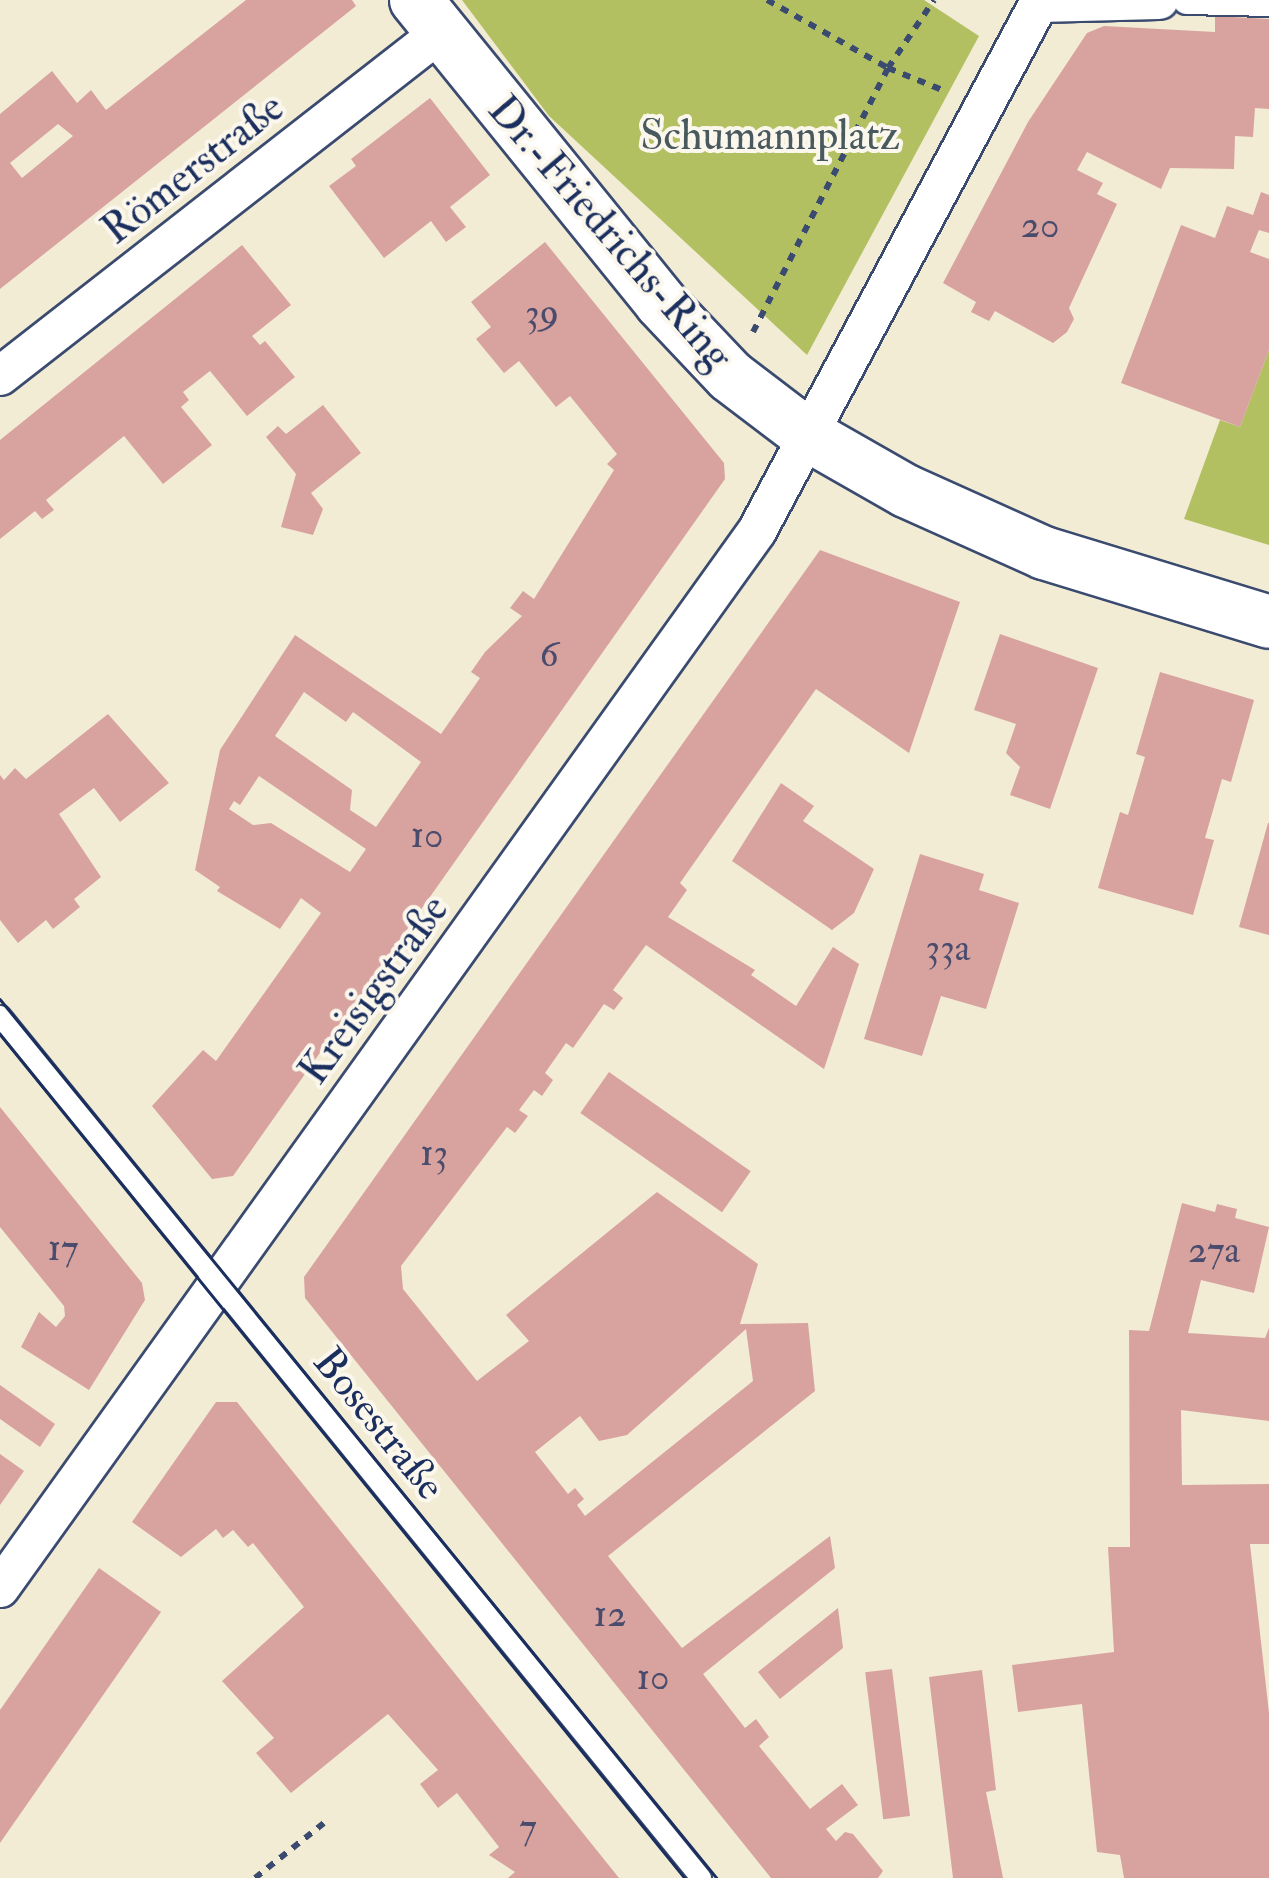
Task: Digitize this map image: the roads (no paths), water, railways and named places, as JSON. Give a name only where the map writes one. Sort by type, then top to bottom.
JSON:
[{"type":"main road","name":"Dr.-Friedrichs-Ring","points":[[428,16],[661,304],[730,376],[806,434],[906,491],[1044,554],[1269,622]]},
{"type":"street","points":[[806,434],[984,107],[1034,2],[1159,0]]},
{"type":"street","points":[[1187,0],[1269,2]]},
{"type":"street","name":"Römerstraße","points":[[0,376],[428,16]]},
{"type":"street","name":"Kreisigstraße","points":[[0,1588],[757,531],[806,434]]},
{"type":"lane","name":"Bosestraße","points":[[0,1016],[701,1878]]},
{"type":"tram line","points":[[0,999],[717,1878]]},
{"type":"tram line","points":[[0,1034],[685,1878]]},
{"type":"park label","name":"Schumannplatz","points":[[770,136]]}]
